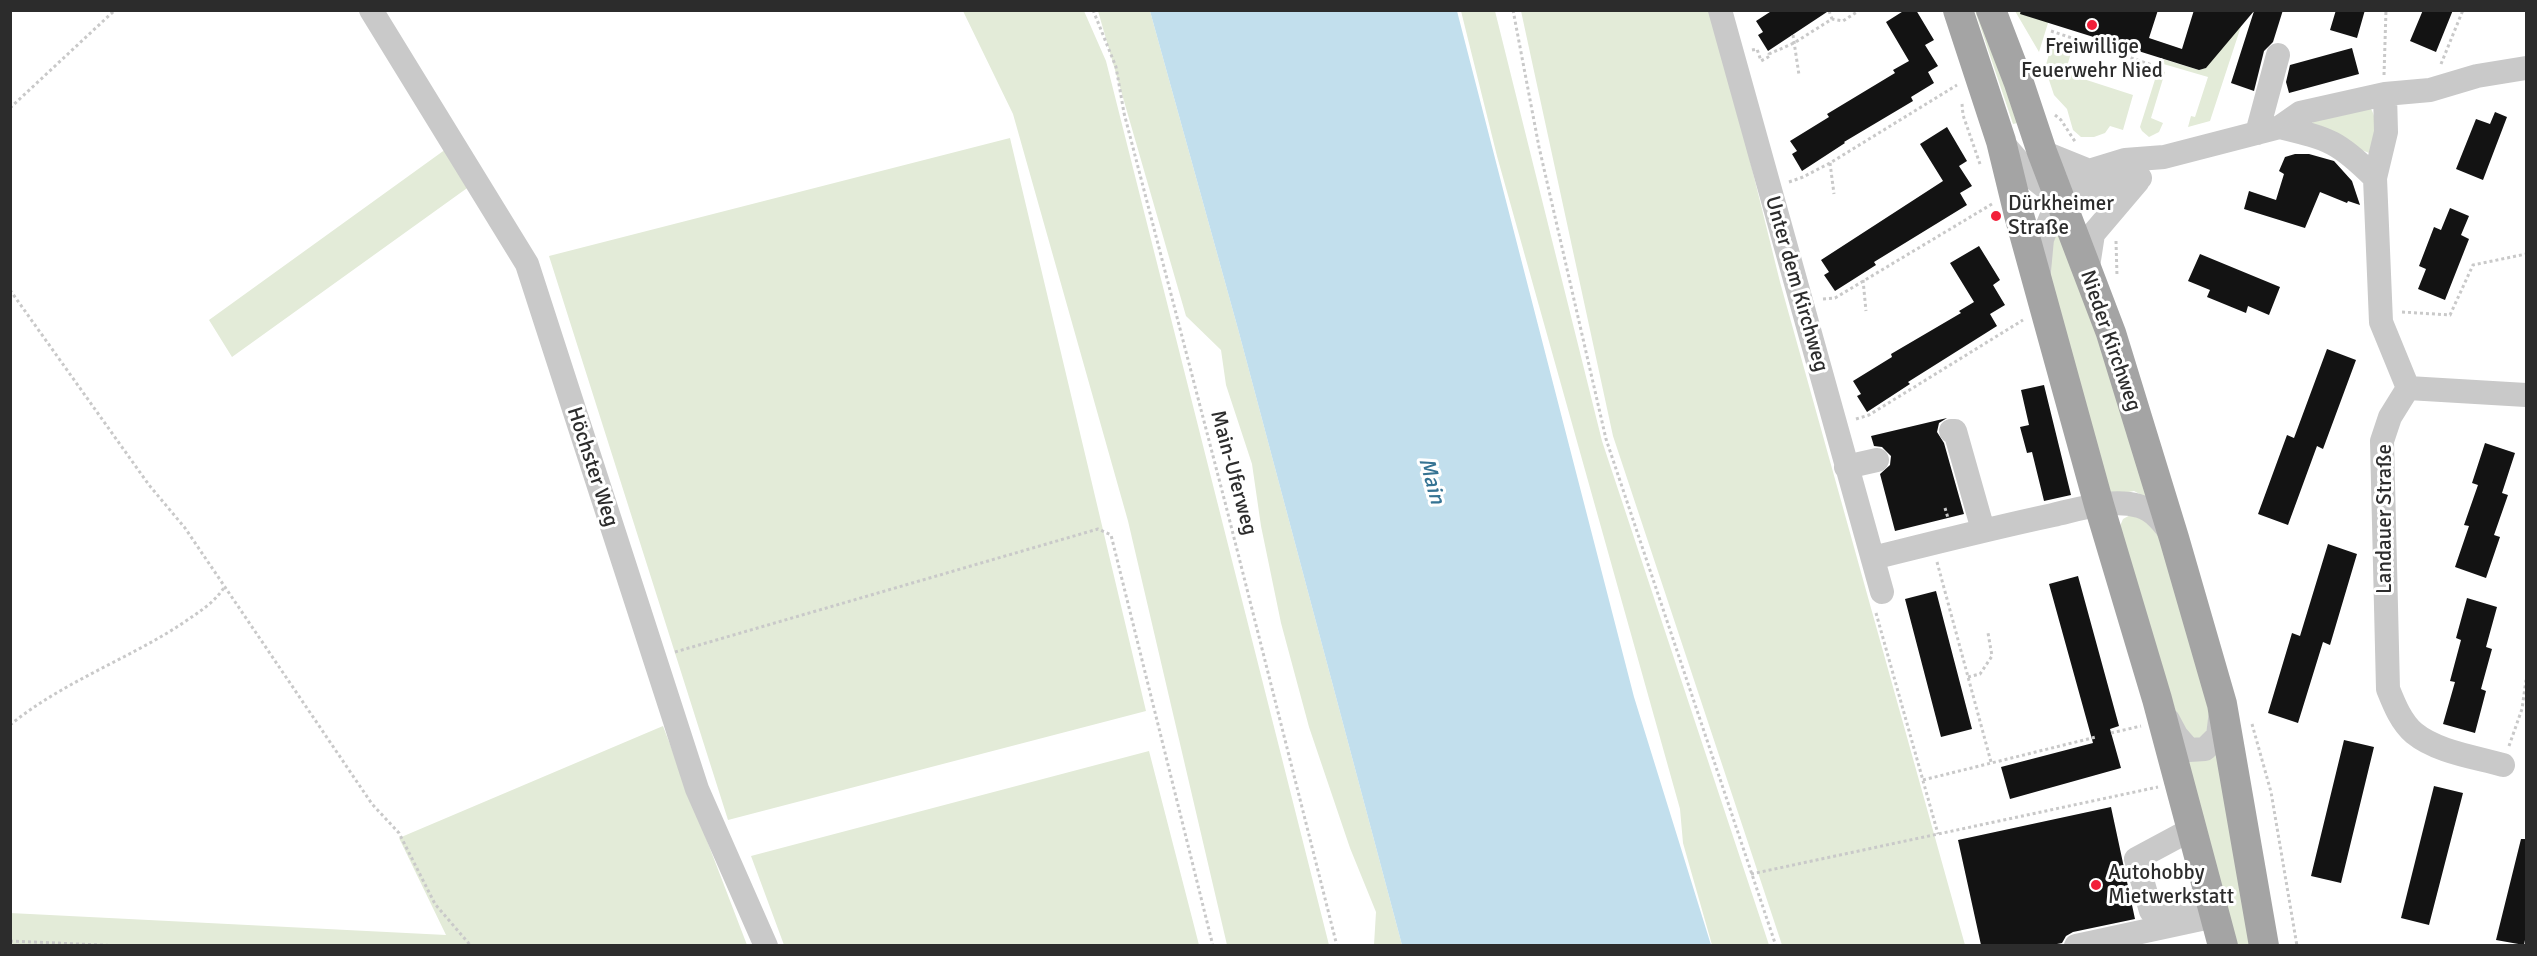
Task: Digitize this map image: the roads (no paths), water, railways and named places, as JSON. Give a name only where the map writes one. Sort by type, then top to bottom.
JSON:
[{"type":"main road","name":"Nieder Kirchweg","points":[[1958,10],[2001,141],[2099,505],[2157,699],[2190,830],[2223,945]]},
{"type":"main road","name":"Nieder Kirchweg","points":[[1991,10],[2111,333],[2174,538],[2222,704],[2264,945]]},
{"type":"street","name":"Höchster Weg","points":[[371,10],[527,264],[653,659],[697,789],[766,945]]},
{"type":"street","name":"Unter dem Kirchweg","points":[[1720,10],[1882,592]]},
{"type":"street","points":[[2269,130],[2278,55]]},
{"type":"street","points":[[2038,280],[2042,239],[2059,198],[2089,171],[2125,160],[2164,157],[2269,130],[2300,113],[2385,94],[2430,90],[2477,76],[2526,68]]},
{"type":"street","points":[[2385,94],[2386,132],[2375,178],[2381,322],[2408,388],[2526,395]]},
{"type":"street","points":[[2269,130],[2325,138],[2349,152],[2375,178]]},
{"type":"street","points":[[2001,141],[2031,176],[2059,198],[2097,193],[2140,178]]},
{"type":"street","points":[[2042,152],[2089,171]]},
{"type":"street","points":[[2087,273],[2093,234],[2106,215],[2140,178],[2164,157]]},
{"type":"street","name":"Landauer Straße","points":[[2408,388],[2390,417],[2382,441],[2381,483],[2388,689],[2396,711],[2414,733],[2442,748],[2503,765]]},
{"type":"street","points":[[1951,431],[1955,430],[1983,530]]},
{"type":"street","points":[[1846,467],[1877,460]]},
{"type":"street","name":"Nieder Kirchweg","points":[[2112,546],[2112,523],[2119,511],[2128,504]]},
{"type":"street","points":[[1873,558],[1983,530],[2099,505]]},
{"type":"street","name":"Nieder Kirchweg","points":[[2099,505],[2142,506],[2158,517],[2174,538]]},
{"type":"street","name":"Nieder Kirchweg","points":[[2157,699],[2176,735],[2189,750],[2205,750],[2218,736],[2222,704]]},
{"type":"street","points":[[2190,830],[2136,859],[2151,911],[2212,907]]},
{"type":"street","points":[[2076,945],[2212,907]]},
{"type":"water","name":"Main","points":[[1150,11],[1457,11],[1634,697],[1711,945],[1402,945],[1238,329]]},
{"type":"place","name":"Freiwillige Feuerwehr Nied","points":[[2092,25]]},
{"type":"place","name":"Dürkheimer Straße","points":[[1996,216]]},
{"type":"place","name":"Autohobby Mietwerkstatt","points":[[2096,885]]}]
